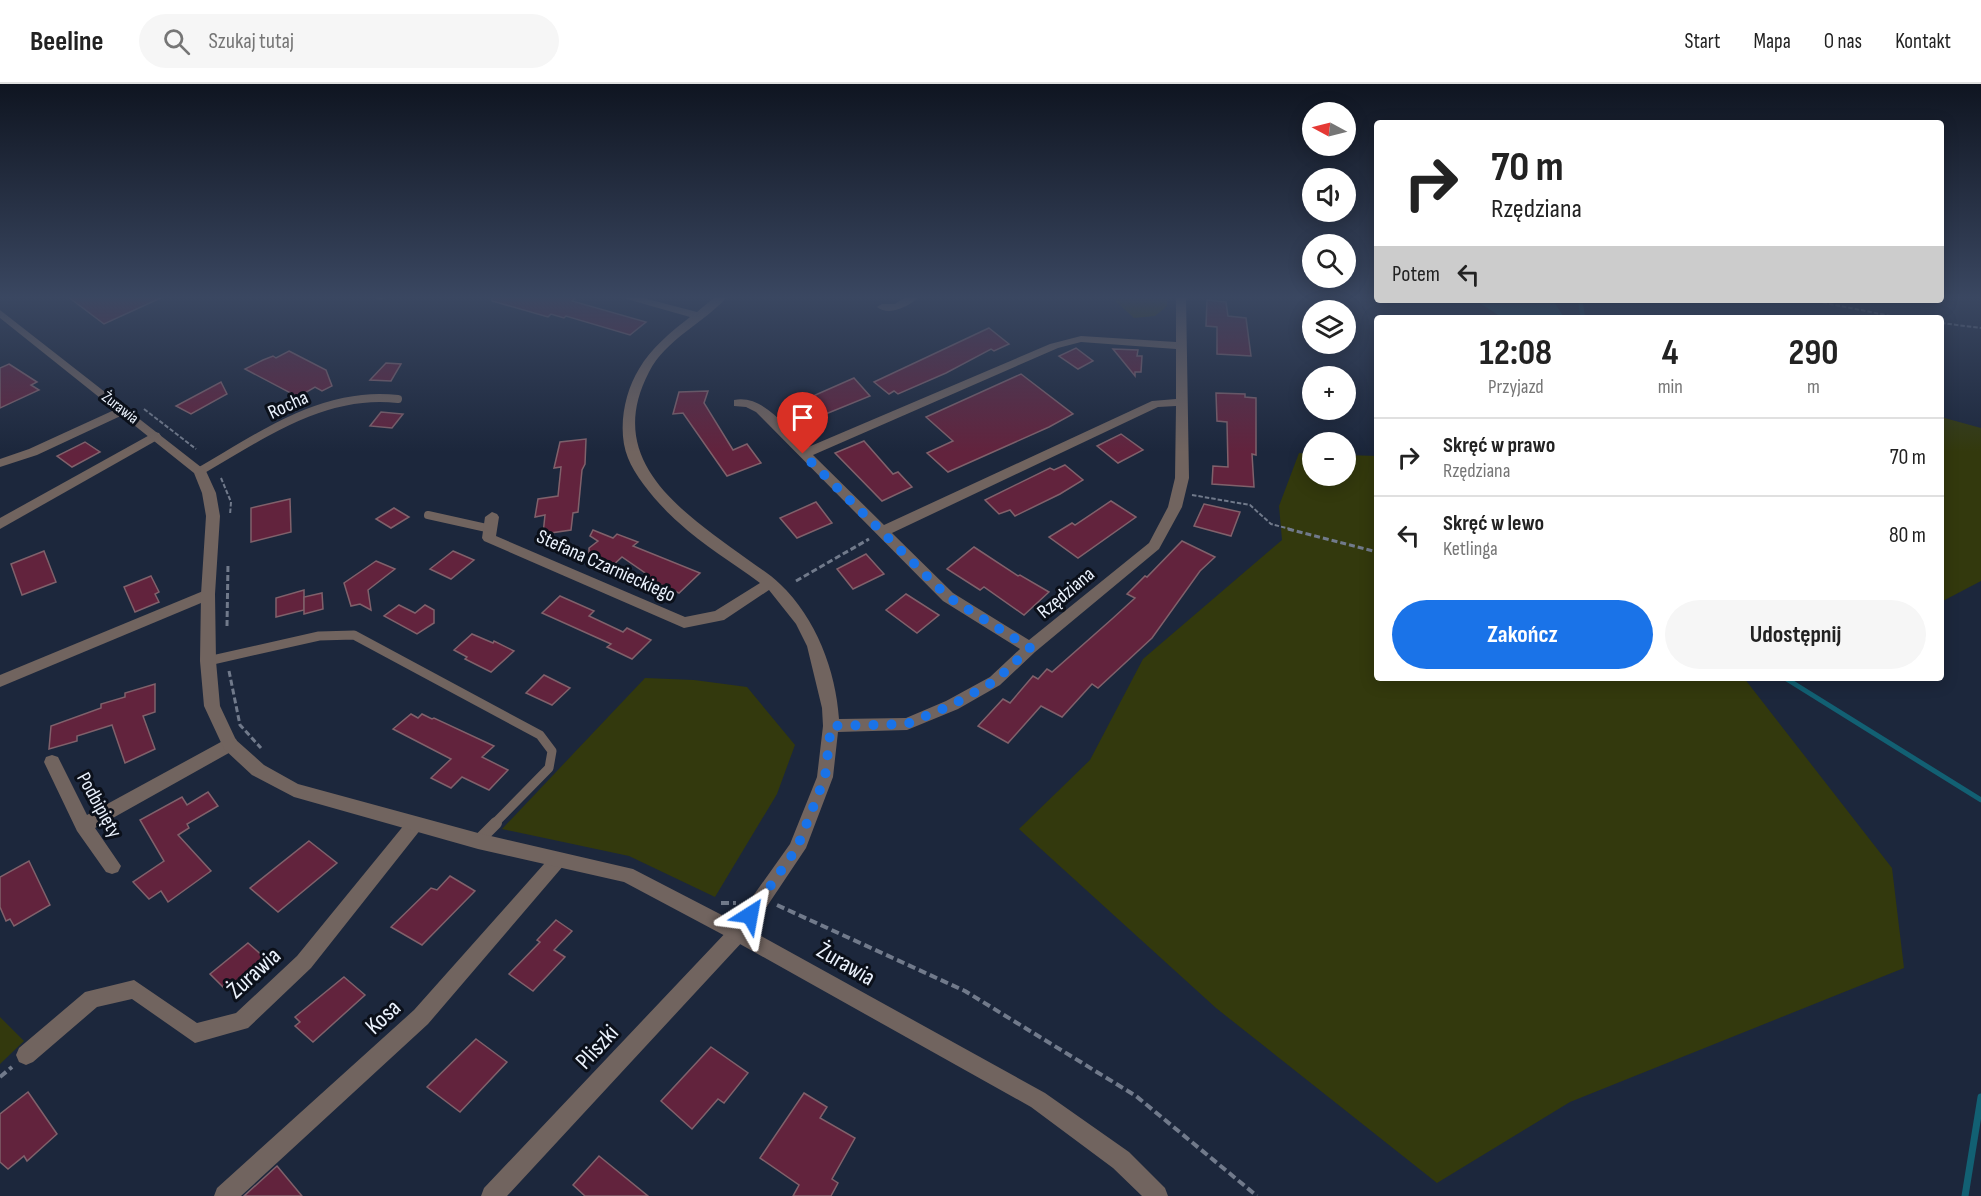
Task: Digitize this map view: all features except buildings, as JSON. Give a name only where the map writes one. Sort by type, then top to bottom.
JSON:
[{"type":"street","name":"Żurawia","points":[[43,348],[155,436],[206,467],[213,516],[208,594],[208,661],[213,706],[230,744],[258,770],[294,790],[478,841],[627,875],[738,933],[1038,1100],[1121,1161],[1157,1196]]},
{"type":"street","points":[[663,348],[644,370],[632,403],[628,430],[634,458],[657,492],[684,520],[770,583],[802,621],[815,646],[830,708],[831,726],[825,777],[797,848],[738,933]]},
{"type":"street","points":[[803,454],[1050,348]]},
{"type":"street","name":"Rzędziana","points":[[831,726],[907,724],[952,705],[995,681],[1030,648],[1154,546],[1175,507],[1182,478],[1181,348]]},
{"type":"street","points":[[884,531],[1156,404],[1181,402]]},
{"type":"street","points":[[738,403],[748,403],[760,409],[948,597],[1030,648]]},
{"type":"street","points":[[0,463],[33,452],[123,411]]},
{"type":"street","name":"Żurawia","points":[[0,524],[155,436]]},
{"type":"street","name":"Stefana Czarnieckiego","points":[[491,528],[684,623],[719,616],[770,583]]},
{"type":"street","points":[[0,681],[208,594]]},
{"type":"street","points":[[83,826],[230,744]]},
{"type":"street","name":"Podbipięty","points":[[52,762],[83,826],[112,866]]},
{"type":"street","name":"Żurawia","points":[[26,1055],[92,999],[134,989],[195,1033],[242,1021],[304,962],[415,824]]},
{"type":"street","name":"Kosa","points":[[225,1196],[421,1017],[558,860]]},
{"type":"street","name":"Pliszki","points":[[492,1196],[738,933]]},
{"type":"lane","name":"Rocha","points":[[206,467],[297,416],[342,401],[371,396],[398,399]]},
{"type":"lane","points":[[428,515],[491,528]]},
{"type":"lane","points":[[208,661],[319,636],[354,634],[540,735],[552,751],[549,768],[478,841]]},
{"type":"path","points":[[143,408],[225,484],[231,502],[230,523]]},
{"type":"path","points":[[1178,493],[1250,505],[1271,524],[1374,551]]},
{"type":"path","points":[[796,581],[884,531]]},
{"type":"path","points":[[228,555],[226,657],[240,725],[268,755]]},
{"type":"path","points":[[720,903],[740,903]]},
{"type":"path","points":[[772,904],[789,909],[965,991],[1136,1096],[1257,1196]]},
{"type":"green space","points":[[1944,418],[1981,428],[1981,581],[1944,600]]},
{"type":"green space","points":[[1299,453],[1302,453],[1302,486],[1356,486],[1356,455],[1374,456],[1374,681],[1746,681],[1892,868],[1904,968],[1570,1102],[1437,1183],[1216,1008],[1019,829],[1090,760],[1143,659],[1282,540],[1279,506]]},
{"type":"green space","points":[[645,678],[694,680],[747,687],[795,745],[777,794],[715,897],[629,856],[502,829]]},
{"type":"green space","points":[[0,1017],[24,1041],[0,1064]]},
{"type":"waterway","points":[[1790,681],[1981,800]]},
{"type":"waterway","points":[[1965,1196],[1981,1097]]},
{"type":"route","points":[[750,915],[797,848],[825,777],[831,726],[907,724],[952,705],[995,681],[1030,648],[948,597],[884,531],[803,454]]}]
